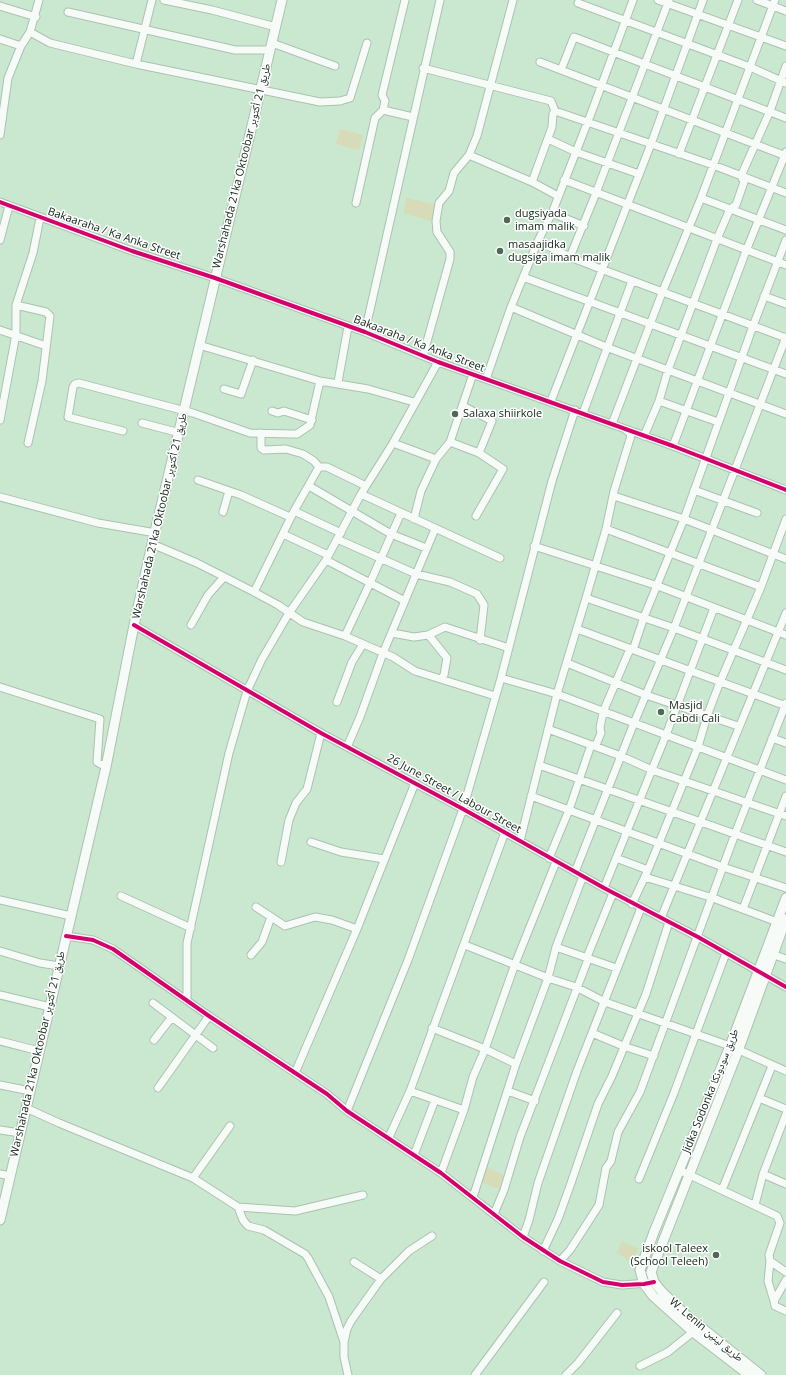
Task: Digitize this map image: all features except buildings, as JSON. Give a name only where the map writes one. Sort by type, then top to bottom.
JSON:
[{"type":"main road","name":"Warshahada 21ka Oktoobar طريق 21 أكتوبر","points":[[0,1219],[50,1007],[58,966],[106,767],[134,625],[152,544],[180,433],[199,345],[262,89],[282,0]]},
{"type":"main road","name":"Jidka Sodonka طريق سودونكا","points":[[654,1282],[651,1272],[738,1051],[762,975],[774,955],[783,923],[786,898]]},
{"type":"main road","name":"Jidka Sodonka طريق سودونكا","points":[[644,1284],[640,1270],[730,1046],[762,975],[783,923]]},
{"type":"main road","name":"W. Lenin طريق لينين","points":[[654,1282],[693,1332],[749,1375]]},
{"type":"main road","name":"W. Lenin طريق لينين","points":[[644,1284],[653,1296],[761,1375]]},
{"type":"street","points":[[0,132],[2,109],[8,78],[21,46],[30,32],[36,17],[39,0]]},
{"type":"street","points":[[136,64],[146,30],[152,0]]},
{"type":"street","points":[[164,0],[212,10],[276,27]]},
{"type":"street","points":[[356,202],[375,118],[383,110],[385,101],[382,95],[405,0]]},
{"type":"street","points":[[365,332],[423,68],[440,0]]},
{"type":"street","points":[[423,356],[450,259],[450,252],[437,232],[436,221],[439,203],[449,191],[454,173],[470,155],[477,136],[513,0]]},
{"type":"street","points":[[486,379],[511,307],[538,241],[552,213],[615,52],[632,0]]},
{"type":"street","points":[[658,0],[668,2],[698,16],[786,46]]},
{"type":"street","points":[[551,401],[575,334],[651,144],[703,0]]},
{"type":"street","points":[[679,154],[693,122],[716,56],[738,0]]},
{"type":"street","points":[[757,0],[774,3],[786,11]]},
{"type":"street","points":[[570,257],[584,226],[668,2]]},
{"type":"street","points":[[612,424],[662,293],[701,198],[737,98],[774,3]]},
{"type":"street","points":[[578,4],[716,56],[750,67],[784,82]]},
{"type":"street","points":[[0,6],[36,17]]},
{"type":"street","points":[[68,12],[235,50],[271,47],[335,66]]},
{"type":"street","points":[[30,32],[50,43],[136,64],[320,102],[340,101],[350,98],[367,43]]},
{"type":"street","points":[[561,70],[574,37],[786,118]]},
{"type":"street","points":[[0,39],[21,46]]},
{"type":"street","points":[[540,62],[724,134],[785,155],[746,251],[673,446]]},
{"type":"street","points":[[644,436],[659,401],[668,370],[716,239],[730,209],[736,205],[744,182],[741,176],[754,144],[784,82],[786,66]]},
{"type":"street","points":[[423,68],[551,101],[555,111],[553,114],[548,139],[532,182]]},
{"type":"street","points":[[0,75],[8,78]]},
{"type":"street","points":[[383,110],[413,117]]},
{"type":"street","points":[[555,111],[713,165],[786,193]]},
{"type":"street","points":[[548,139],[576,152],[639,174]]},
{"type":"street","points":[[470,155],[532,182],[558,196]]},
{"type":"street","points":[[564,180],[627,206],[786,265]]},
{"type":"street","points":[[701,198],[786,230]]},
{"type":"street","name":"Bakaaraha / Ka Anka Street","points":[[0,202],[132,251],[215,278],[365,332],[438,362],[551,401],[786,490]]},
{"type":"street","points":[[0,240],[9,206]]},
{"type":"street","points":[[552,213],[584,226]]},
{"type":"street","points":[[0,420],[16,334],[16,305],[32,253],[40,218]]},
{"type":"street","points":[[591,744],[596,745],[601,733],[600,728],[603,712],[630,649],[634,648],[644,617],[671,554],[753,326],[786,240]]},
{"type":"street","points":[[538,241],[570,257],[662,293],[786,337],[674,628],[634,723],[575,872]]},
{"type":"street","points":[[523,277],[786,374]]},
{"type":"street","points":[[582,413],[632,281]]},
{"type":"street","points":[[764,296],[786,304]]},
{"type":"street","points":[[16,305],[49,313],[42,381],[28,443]]},
{"type":"street","points":[[511,307],[606,347],[786,414]]},
{"type":"street","points":[[338,382],[348,327]]},
{"type":"street","points":[[0,330],[16,334],[46,346]]},
{"type":"street","points":[[199,345],[320,381],[338,382],[368,388],[414,402]]},
{"type":"street","points":[[224,389],[241,394],[252,360]]},
{"type":"street","points":[[187,1000],[186,956],[190,928],[229,753],[247,691],[262,659],[289,614],[327,558],[361,494],[438,362]]},
{"type":"street","points":[[414,519],[421,491],[436,459],[450,442],[473,374]]},
{"type":"street","points":[[123,431],[68,416],[73,387],[75,384],[79,383],[185,411],[228,427],[250,433],[297,434],[310,425],[320,381]]},
{"type":"street","points":[[659,401],[718,422]]},
{"type":"street","points":[[463,406],[492,420],[479,453]]},
{"type":"street","points":[[347,1111],[408,960],[463,809],[501,678],[552,480],[575,410]]},
{"type":"street","points":[[272,411],[278,413],[284,411],[312,420]]},
{"type":"street","points":[[142,423],[180,433]]},
{"type":"street","points":[[520,841],[557,694],[606,529],[630,440],[630,434],[626,429]]},
{"type":"street","points":[[261,433],[261,448],[263,450],[286,450],[303,454],[314,461],[319,467],[326,468],[366,486]]},
{"type":"street","points":[[450,442],[479,453],[503,469],[476,516]]},
{"type":"street","points":[[392,443],[436,459]]},
{"type":"street","points":[[254,592],[292,514],[319,467]]},
{"type":"street","points":[[198,480],[292,514],[339,536],[381,560],[416,574],[450,582],[479,597],[484,605],[480,640]]},
{"type":"street","points":[[309,486],[391,534],[426,548]]},
{"type":"street","points":[[694,490],[757,513]]},
{"type":"street","points":[[223,512],[229,491]]},
{"type":"street","points":[[361,494],[500,558]]},
{"type":"street","points":[[614,496],[684,519],[786,559]]},
{"type":"street","points":[[0,498],[98,523],[156,533]]},
{"type":"street","points":[[345,636],[381,560],[401,513]]},
{"type":"street","points":[[632,904],[648,870],[683,780],[698,747],[707,716],[720,682],[761,587],[786,519]]},
{"type":"street","points":[[347,746],[360,717],[383,654],[435,529]]},
{"type":"street","points":[[606,529],[698,565],[761,587]]},
{"type":"street","points":[[283,534],[370,583],[405,600]]},
{"type":"street","points":[[152,544],[254,592],[278,605],[289,614],[303,622],[345,636],[383,654],[393,657],[415,671],[495,696]]},
{"type":"street","points":[[534,546],[658,586],[782,634]]},
{"type":"street","points":[[191,625],[208,595],[224,577]]},
{"type":"street","points":[[586,598],[644,617],[786,670]]},
{"type":"street","points":[[604,888],[678,705],[714,608]]},
{"type":"street","points":[[661,918],[738,726],[767,662],[782,634],[786,613]]},
{"type":"street","name":"26 June Street / Labour Street","points":[[134,625],[321,733],[505,832],[632,904],[698,937],[762,975],[786,987]]},
{"type":"street","points":[[392,633],[414,637],[428,636],[445,627],[480,640],[509,648]]},
{"type":"street","points":[[560,1262],[570,1250],[599,1205],[606,1168],[611,1161],[618,1132],[640,1092],[665,1022],[713,898],[735,834],[786,705],[577,629]]},
{"type":"street","points":[[428,636],[447,658],[444,675],[441,679]]},
{"type":"street","points":[[337,702],[352,662],[363,644]]},
{"type":"street","points":[[567,663],[646,694],[738,726]]},
{"type":"street","points":[[501,678],[557,694],[786,780]]},
{"type":"street","points":[[0,687],[100,719],[97,762],[106,767]]},
{"type":"street","points":[[548,729],[591,744],[652,770],[747,804],[783,815]]},
{"type":"street","points":[[281,862],[289,820],[296,803],[307,789],[321,733]]},
{"type":"street","points":[[772,738],[786,743]]},
{"type":"street","points":[[441,1173],[464,1110],[472,1077],[485,1049],[553,860],[591,744]]},
{"type":"street","points":[[539,765],[767,844],[786,852]]},
{"type":"street","points":[[294,1073],[357,929],[414,783]]},
{"type":"street","points":[[531,796],[723,867],[786,888]]},
{"type":"street","points":[[743,909],[767,844],[783,815],[786,796]]},
{"type":"street","points":[[389,1137],[410,1091],[432,1028],[465,945],[505,832]]},
{"type":"street","points":[[311,842],[347,854],[384,860]]},
{"type":"street","points":[[616,858],[648,870]]},
{"type":"street","points":[[473,1197],[516,1064],[548,978],[556,947],[583,876]]},
{"type":"street","points":[[645,877],[713,898],[783,923]]},
{"type":"street","points":[[494,1214],[504,1190],[520,1137],[535,1101],[576,987],[587,962],[587,957],[613,893]]},
{"type":"street","points":[[121,896],[190,928]]},
{"type":"street","points":[[0,900],[71,916]]},
{"type":"street","points":[[256,907],[285,926],[315,917],[332,920],[357,929]]},
{"type":"street","points":[[523,1237],[529,1220],[538,1182],[592,1033],[605,1002],[616,968],[640,908]]},
{"type":"street","points":[[252,955],[262,942],[271,917]]},
{"type":"street","points":[[543,1251],[558,1219],[598,1104],[612,1076],[623,1046],[638,1014],[669,922]]},
{"type":"street","points":[[66,936],[85,938],[102,943],[327,1094],[347,1111],[389,1137],[441,1173],[523,1237],[560,1262],[602,1282],[622,1285],[654,1282]]},
{"type":"street","points":[[465,945],[548,978],[576,987],[605,1002],[730,1046],[738,1051],[786,1071]]},
{"type":"street","points":[[556,947],[616,968]]},
{"type":"street","points":[[0,951],[40,963],[58,966]]},
{"type":"street","points":[[639,1179],[696,1035],[726,953]]},
{"type":"street","points":[[774,955],[786,960]]},
{"type":"street","points":[[0,996],[50,1007]]},
{"type":"street","points":[[153,1003],[213,1048]]},
{"type":"street","points":[[158,1088],[197,1036],[209,1016]]},
{"type":"street","points":[[154,1040],[172,1017]]},
{"type":"street","points":[[432,1028],[485,1049],[516,1064]]},
{"type":"street","points":[[592,1033],[623,1046],[654,1056]]},
{"type":"street","points":[[0,1041],[39,1051]]},
{"type":"street","points":[[722,1190],[772,1066]]},
{"type":"street","points":[[0,1085],[30,1091]]},
{"type":"street","points":[[410,1091],[464,1110]]},
{"type":"street","points":[[508,1091],[535,1101]]},
{"type":"street","points":[[759,1098],[786,1109]]},
{"type":"street","points":[[414,1155],[435,1100]]},
{"type":"street","points":[[26,1108],[193,1178],[238,1207],[294,1211],[364,1195]]},
{"type":"street","points":[[755,1205],[763,1174],[786,1114]]},
{"type":"street","points":[[193,1178],[230,1126]]},
{"type":"street","points":[[0,1130],[20,1133]]},
{"type":"street","points":[[679,1170],[778,1216],[780,1219],[769,1255],[770,1261],[768,1281],[775,1306],[786,1311]]},
{"type":"street","points":[[0,1174],[10,1176]]},
{"type":"street","points":[[763,1174],[786,1184]]},
{"type":"street","points":[[238,1207],[243,1220],[248,1226],[264,1230],[308,1258],[329,1297],[344,1342]]},
{"type":"street","points":[[348,1375],[344,1357],[344,1342],[347,1329],[351,1321],[381,1279],[409,1251],[432,1236]]},
{"type":"street","points":[[770,1261],[786,1272]]},
{"type":"street","points":[[354,1262],[381,1279]]},
{"type":"street","points":[[774,1301],[786,1280]]},
{"type":"street","points":[[475,1375],[544,1282]]},
{"type":"street","points":[[566,1375],[578,1363],[616,1313]]},
{"type":"street","points":[[640,1366],[668,1352],[693,1332]]},
{"type":"green space","points":[[340,129],[363,135],[359,150],[336,144]]},
{"type":"green space","points":[[407,198],[437,205],[434,222],[403,213]]},
{"type":"green space","points":[[485,1167],[504,1175],[499,1189],[479,1181]]},
{"type":"green space","points":[[622,1241],[638,1249],[632,1263],[617,1253]]},
{"type":"cycle path","points":[[0,202],[132,251],[215,278],[365,332],[438,362],[673,446],[786,490]]},
{"type":"cycle path","points":[[134,625],[321,733],[463,809],[604,888],[698,937],[786,987]]},
{"type":"cycle path","points":[[66,936],[93,940],[113,949],[209,1016],[327,1094],[347,1111],[441,1173],[523,1237],[560,1261],[603,1282],[622,1285],[654,1282]]},
{"type":"place","name":"dugsiyada imam malik","points":[[507,220]]},
{"type":"place","name":"masaajidka dugsiga imam malik","points":[[500,251]]},
{"type":"place","name":"Salaxa shiirkole","points":[[455,414]]},
{"type":"place","name":"Masjid Cabdi Cali","points":[[661,712]]},
{"type":"place","name":"iskool Taleex (School Teleeh)","points":[[716,1255]]}]
